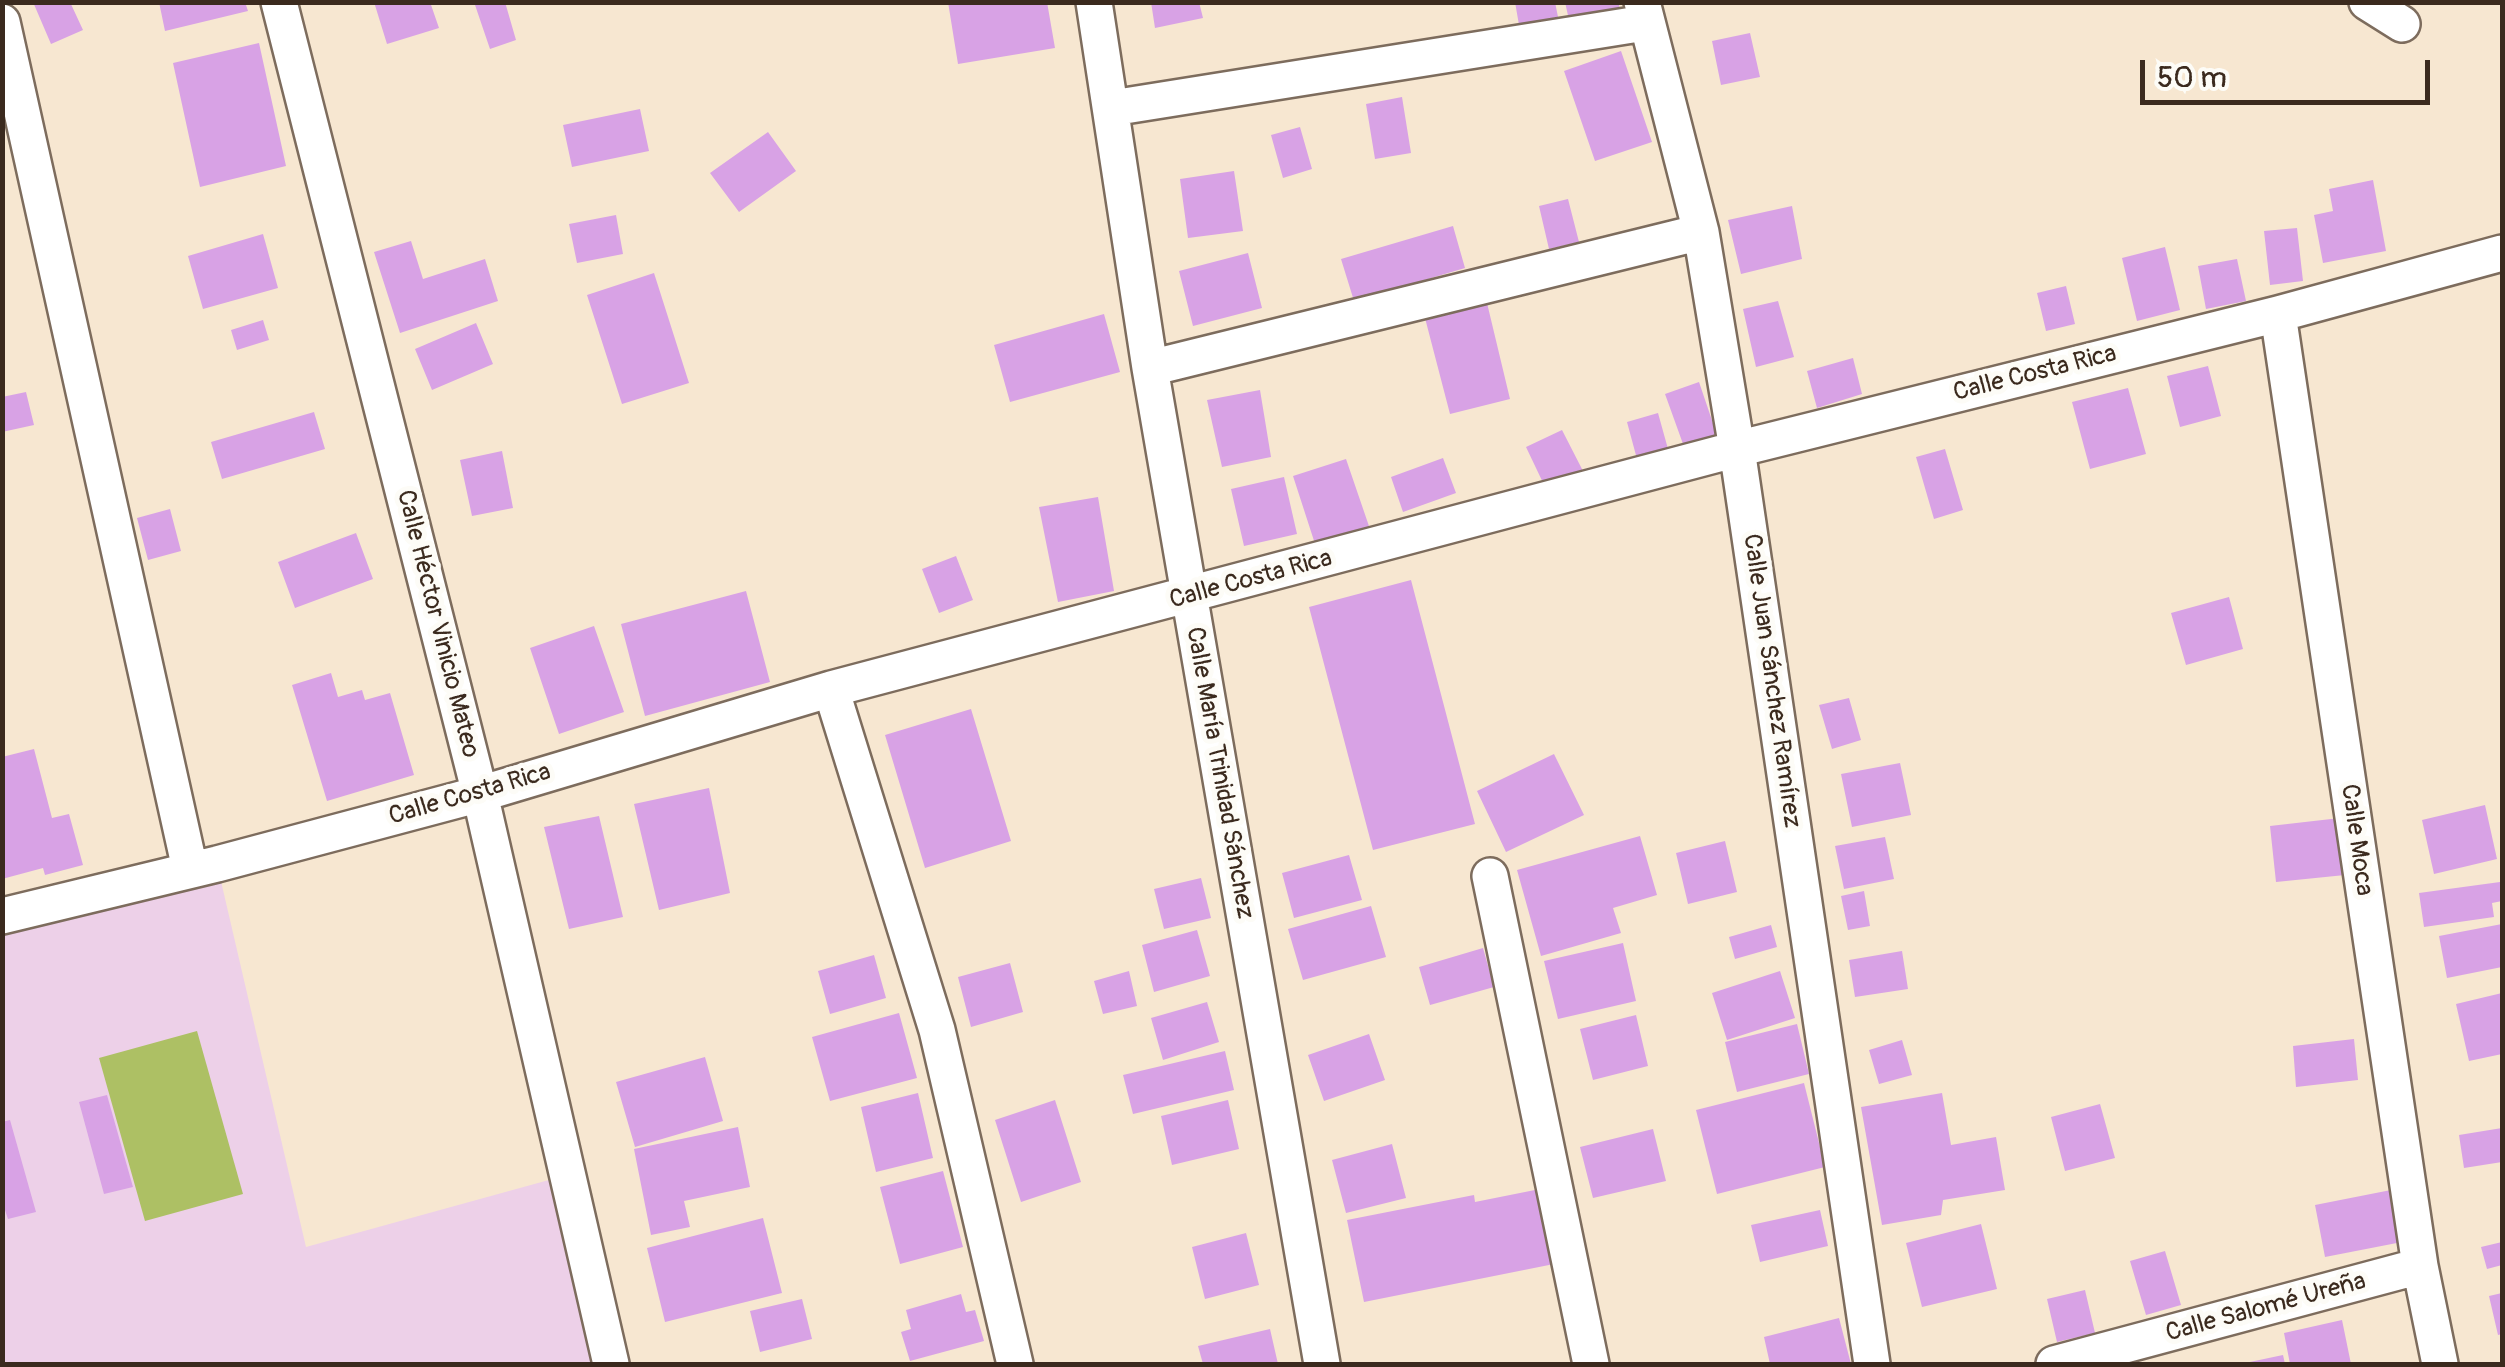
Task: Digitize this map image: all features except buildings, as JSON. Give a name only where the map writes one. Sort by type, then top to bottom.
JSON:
[{"type":"street","name":"Calle Héctor Vinicio Mateo","points":[[278,2],[480,794],[612,1364]]},
{"type":"street","name":"Calle María Trinidad Sánchez","points":[[1094,2],[1150,368],[1322,1364]]},
{"type":"street","points":[[2367,2],[2402,24]]},
{"type":"street","points":[[1112,108],[1644,13]]},
{"type":"street","name":"Calle Juan Sánchez Ramírez","points":[[1644,13],[1701,232],[1737,448],[1872,1364]]},
{"type":"street","points":[[2,22],[190,869]]},
{"type":"street","points":[[1150,368],[1701,232]]},
{"type":"street","name":"Calle Costa Rica","points":[[2,916],[480,794],[831,689],[1189,597],[1737,448],[2278,314],[2502,253]]},
{"type":"street","name":"Calle Moca","points":[[2278,314],[2420,1266],[2440,1364]]},
{"type":"street","points":[[831,689],[938,1030],[1015,1364]]},
{"type":"street","points":[[1490,876],[1591,1364]]},
{"type":"street","name":"Calle Salomé Ureña","points":[[2054,1364],[2420,1266]]},
{"type":"shaded area","points":[[217,864],[306,1247],[567,1175],[611,1364],[3,1364],[3,916]]},
{"type":"green space","points":[[197,1031],[243,1194],[145,1221],[99,1058]]}]
